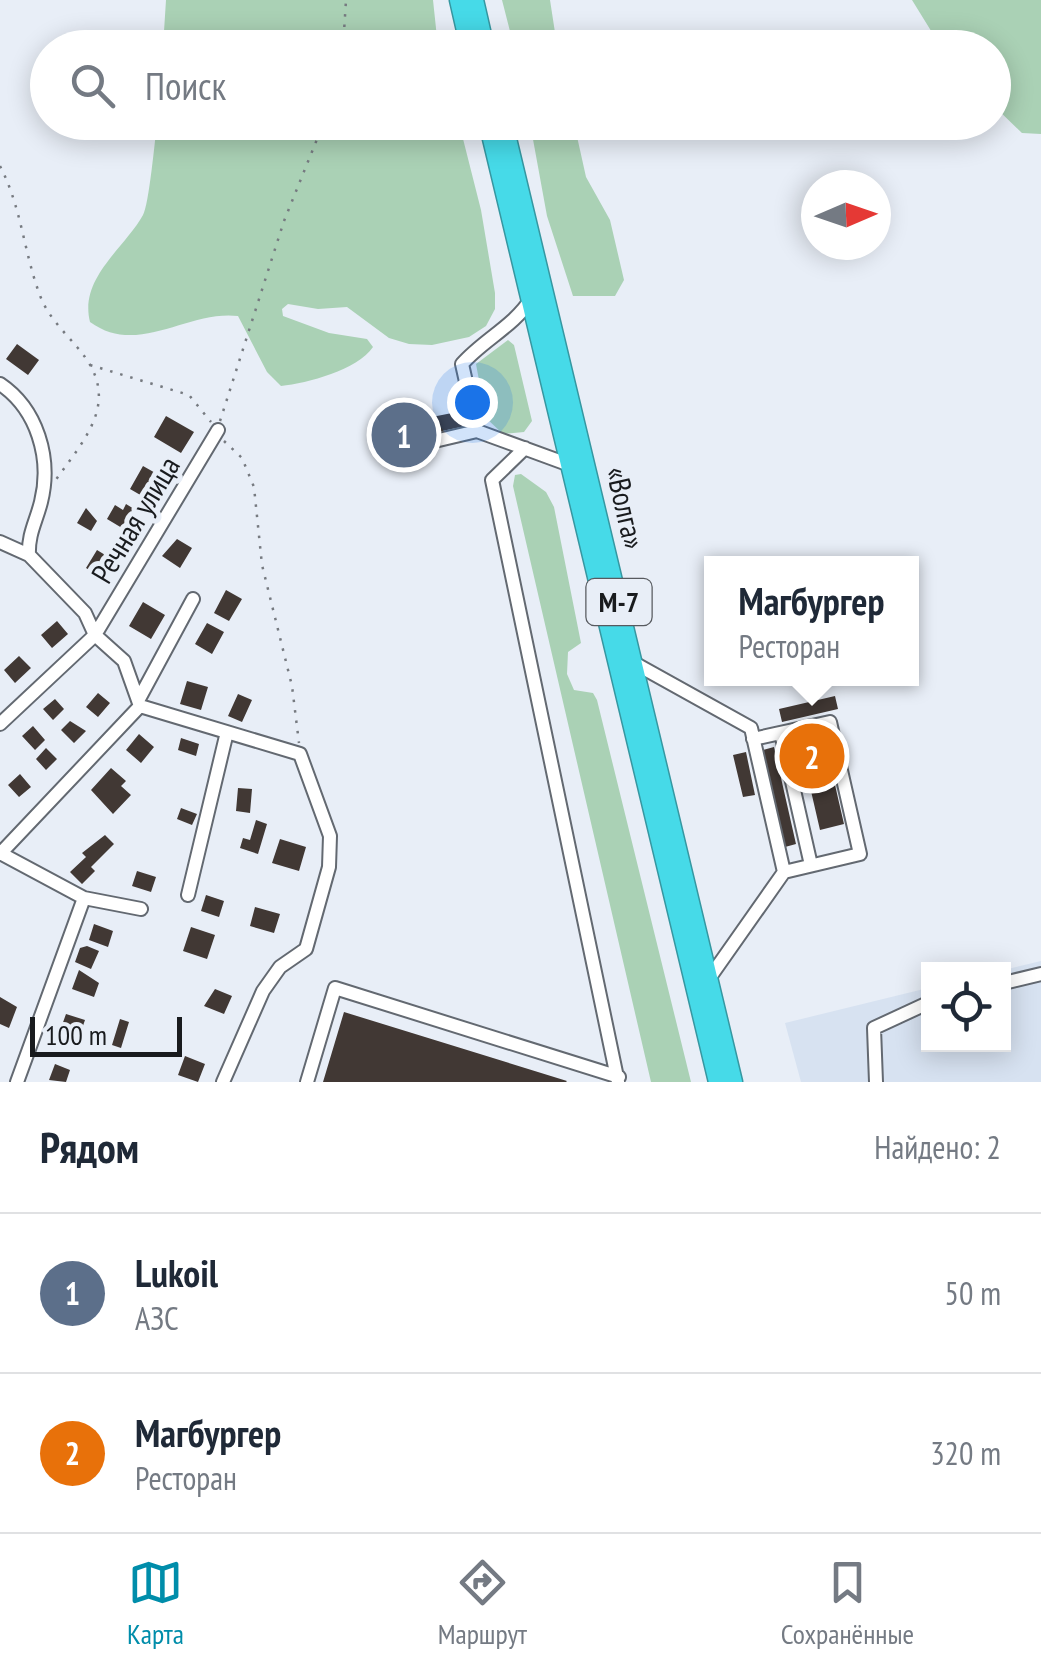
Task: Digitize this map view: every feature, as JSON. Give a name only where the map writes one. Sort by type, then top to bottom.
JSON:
[{"type":"highway","points":[[459,0],[466,30]]},
{"type":"highway","points":[[474,0],[481,30]]},
{"type":"highway","name":"«Волга»","points":[[492,140],[718,1082]]},
{"type":"highway","name":"«Волга»","points":[[507,140],[733,1082]]},
{"type":"street","points":[[477,432],[462,364],[477,347],[522,313],[531,300]]},
{"type":"street","points":[[0,384],[20,397],[32,413],[38,432],[41,502],[28,535],[29,555]]},
{"type":"street","name":"Речная улица","points":[[0,724],[96,635],[218,430]]},
{"type":"street","points":[[426,444],[477,432],[570,466]]},
{"type":"street","points":[[307,1082],[334,988],[618,1080],[492,480],[525,448]]},
{"type":"street","points":[[0,542],[29,555],[85,613],[96,635],[124,660],[139,702]]},
{"type":"street","points":[[141,909],[84,898],[0,853],[139,702],[193,599]]},
{"type":"street","points":[[634,663],[751,728],[784,872]]},
{"type":"street","points":[[139,702],[300,754],[330,836],[329,867],[306,949],[274,974],[223,1082]]},
{"type":"street","points":[[708,980],[784,872],[860,854],[830,722],[754,739]]},
{"type":"street","points":[[188,895],[227,732]]},
{"type":"street","points":[[781,733],[811,866]]},
{"type":"street","points":[[18,1082],[84,898]]},
{"type":"street","points":[[1011,981],[1041,974]]},
{"type":"street","points":[[876,1082],[874,1028],[921,1007]]},
{"type":"path","points":[[344,30],[346,0]]},
{"type":"path","points":[[218,430],[219,413],[238,376],[284,221],[317,140]]},
{"type":"path","points":[[0,166],[14,198],[43,305],[90,365],[100,397],[98,418],[41,502]]},
{"type":"path","points":[[90,365],[189,395],[242,458],[254,487],[262,566],[292,686],[300,754]]},
{"type":"shaded area","points":[[1041,961],[1041,1082],[801,1082],[785,1023],[921,990],[921,1052],[1011,1052],[1011,968]]},
{"type":"green space","points":[[166,0],[433,0],[436,30],[164,30]]},
{"type":"green space","points":[[502,0],[550,0],[555,30],[510,30]]},
{"type":"green space","points":[[912,0],[1041,0],[1041,134],[1022,133],[1011,122],[1011,30],[931,30]]},
{"type":"green space","points":[[155,140],[463,140],[481,210],[495,309],[486,326],[469,337],[432,345],[389,338],[347,307],[318,309],[288,304],[282,309],[283,316],[329,333],[367,339],[373,347],[344,369],[281,386],[267,372],[238,316],[200,319],[144,334],[108,332],[90,322],[91,292],[105,265],[143,215]]},
{"type":"green space","points":[[533,140],[578,140],[586,177],[610,220],[624,280],[615,296],[573,296],[547,216]]},
{"type":"green space","points":[[508,340],[514,345],[532,421],[524,432],[503,434],[486,418],[476,364]]},
{"type":"green space","points":[[521,474],[546,492],[554,507],[581,643],[568,652],[567,674],[574,690],[593,693],[597,700],[691,1082],[651,1082],[513,486],[515,475]]},
{"type":"building","points":[[17,344],[39,360],[28,375],[6,359]]},
{"type":"building","points":[[462,411],[466,426],[414,437],[418,453],[398,457],[390,418],[410,413],[412,421]]},
{"type":"building","points":[[166,416],[194,432],[181,453],[154,437]]},
{"type":"building","points":[[143,466],[166,479],[149,500],[130,489]]},
{"type":"building","points":[[126,504],[139,512],[136,516],[141,519],[132,534],[107,519],[115,505],[123,510]]},
{"type":"building","points":[[86,508],[97,521],[91,531],[77,523]]},
{"type":"building","points":[[177,539],[192,548],[180,568],[162,556]]},
{"type":"building","points":[[97,550],[115,561],[105,579],[86,568]]},
{"type":"building","points":[[226,590],[242,599],[229,621],[214,613]]},
{"type":"building","points":[[143,602],[165,615],[151,639],[129,626]]},
{"type":"building","points":[[57,621],[68,634],[52,648],[41,635]]},
{"type":"building","points":[[207,623],[224,632],[212,654],[195,644]]},
{"type":"building","points":[[19,656],[31,668],[15,683],[4,670]]},
{"type":"building","points":[[187,681],[208,687],[201,710],[180,704]]},
{"type":"building","points":[[98,693],[110,703],[98,717],[86,707]]},
{"type":"building","points":[[238,694],[252,700],[242,722],[228,716]]},
{"type":"building","points":[[835,696],[838,709],[782,722],[779,709]]},
{"type":"building","points":[[55,699],[64,709],[53,720],[43,709]]},
{"type":"building","points":[[70,721],[86,731],[74,743],[61,730]]},
{"type":"building","points":[[33,726],[45,740],[35,750],[22,736]]},
{"type":"building","points":[[139,734],[154,747],[141,763],[126,750]]},
{"type":"building","points":[[181,738],[199,744],[196,756],[178,750]]},
{"type":"building","points":[[826,746],[844,824],[820,830],[802,752]]},
{"type":"building","points":[[774,747],[796,844],[785,847],[763,750]]},
{"type":"building","points":[[46,748],[57,759],[46,770],[36,759]]},
{"type":"building","points":[[746,752],[755,795],[743,797],[733,755]]},
{"type":"building","points":[[111,768],[126,781],[121,786],[131,795],[113,814],[91,790]]},
{"type":"building","points":[[20,774],[31,787],[19,797],[8,785]]},
{"type":"building","points":[[238,788],[252,789],[250,813],[236,811]]},
{"type":"building","points":[[181,808],[197,814],[192,825],[177,819]]},
{"type":"building","points":[[256,820],[267,824],[258,854],[240,848],[243,838],[250,840]]},
{"type":"building","points":[[105,835],[114,844],[91,867],[95,871],[82,884],[70,872],[86,857],[82,853]]},
{"type":"building","points":[[280,839],[306,847],[299,871],[272,863]]},
{"type":"building","points":[[137,871],[156,877],[151,892],[132,886]]},
{"type":"building","points":[[206,895],[224,901],[219,917],[201,911]]},
{"type":"building","points":[[255,907],[280,914],[274,933],[250,926]]},
{"type":"building","points":[[94,924],[113,931],[108,947],[89,940]]},
{"type":"building","points":[[191,927],[215,935],[207,959],[183,951]]},
{"type":"building","points":[[87,946],[99,951],[91,969],[75,962],[80,948]]},
{"type":"building","points":[[79,970],[99,983],[94,997],[72,989]]},
{"type":"building","points":[[215,989],[232,996],[224,1014],[204,1006]]},
{"type":"building","points":[[0,997],[17,1007],[9,1028],[0,1024]]},
{"type":"building","points":[[344,1012],[567,1081],[323,1082]]},
{"type":"building","points":[[66,1014],[85,1020],[76,1046],[57,1039]]},
{"type":"building","points":[[120,1019],[129,1022],[121,1048],[112,1045]]},
{"type":"building","points":[[185,1056],[205,1064],[198,1082],[178,1075]]},
{"type":"building","points":[[55,1064],[70,1070],[66,1082],[49,1080]]},
{"type":"place","name":"Lukoil","points":[[404,435]]},
{"type":"place","name":"Магбургер","points":[[812,756]]}]
